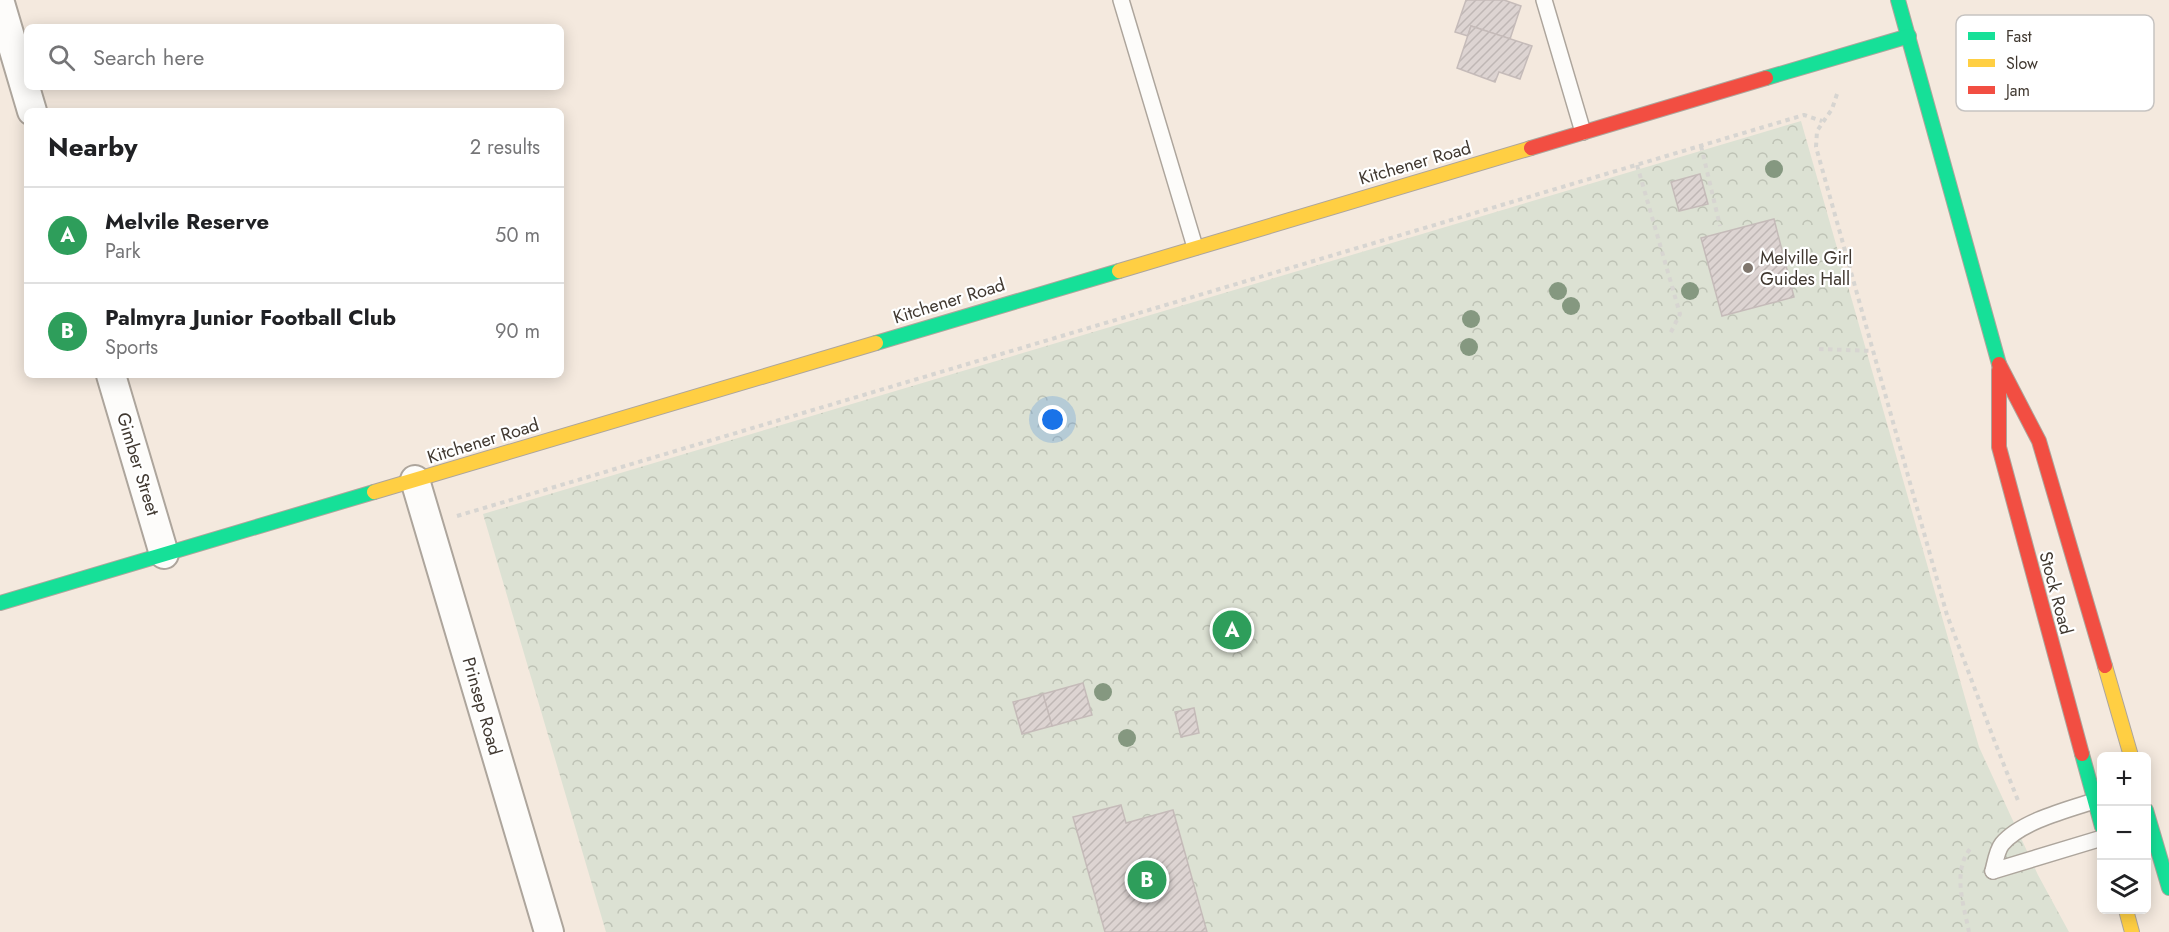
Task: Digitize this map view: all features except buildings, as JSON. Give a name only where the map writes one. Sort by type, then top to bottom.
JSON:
[{"type":"street","name":"Stock Road","points":[[1898,0],[1999,365],[2038,441],[2130,752]]},
{"type":"street","points":[[0,3],[24,84]]},
{"type":"street","name":"Kitchener Road","points":[[0,603],[1194,246],[1909,36]]},
{"type":"street","points":[[26,90],[31,108]]},
{"type":"street","name":"Stock Road","points":[[1999,365],[1999,447],[2097,796]]},
{"type":"street","name":"Gimber Street","points":[[112,378],[164,554]]},
{"type":"street","name":"Prinsep Road","points":[[415,480],[549,932]]},
{"type":"street","points":[[2151,829],[2169,888]]},
{"type":"street","points":[[2127,914],[2132,932]]},
{"type":"lane","points":[[1121,0],[1194,246]]},
{"type":"lane","points":[[1544,0],[1583,132]]},
{"type":"lane","points":[[2097,800],[2049,816],[2013,833],[2000,845],[1993,871],[2097,840]]},
{"type":"path","points":[[1837,90],[1832,109],[1817,131],[1816,147],[1947,615],[2022,809]]},
{"type":"path","points":[[454,517],[1804,115],[1822,121]]},
{"type":"path","points":[[1701,146],[1720,226]]},
{"type":"path","points":[[1637,165],[1680,314],[1670,334]]},
{"type":"path","points":[[1819,349],[1873,351]]},
{"type":"green space","points":[[1801,121],[1979,747],[2038,875],[2069,932],[606,932],[483,514]]},
{"type":"traffic: fast","points":[[1898,0],[1999,364]]},
{"type":"traffic: fast","points":[[1766,78],[1909,36]]},
{"type":"traffic: fast","points":[[876,343],[1119,271]]},
{"type":"traffic: fast","points":[[0,603],[374,492]]},
{"type":"traffic: fast","points":[[2082,754],[2097,809]]},
{"type":"traffic: fast","points":[[2151,827],[2169,888]]},
{"type":"traffic: slow","points":[[1119,271],[1531,148]]},
{"type":"traffic: slow","points":[[374,492],[876,343]]},
{"type":"traffic: slow","points":[[2105,666],[2130,752]]},
{"type":"traffic: slow","points":[[2127,914],[2132,932]]},
{"type":"traffic: jam","points":[[1531,148],[1766,78]]},
{"type":"traffic: jam","points":[[1999,364],[2039,441],[2105,666]]},
{"type":"traffic: jam","points":[[1999,370],[1999,447],[2082,754]]},
{"type":"place","name":"Melville Girl Guides Hall","points":[[1748,268]]},
{"type":"place","name":"Melvile Reserve","points":[[1232,630]]},
{"type":"place","name":"Palmyra Junior Football Club","points":[[1147,880]]}]
